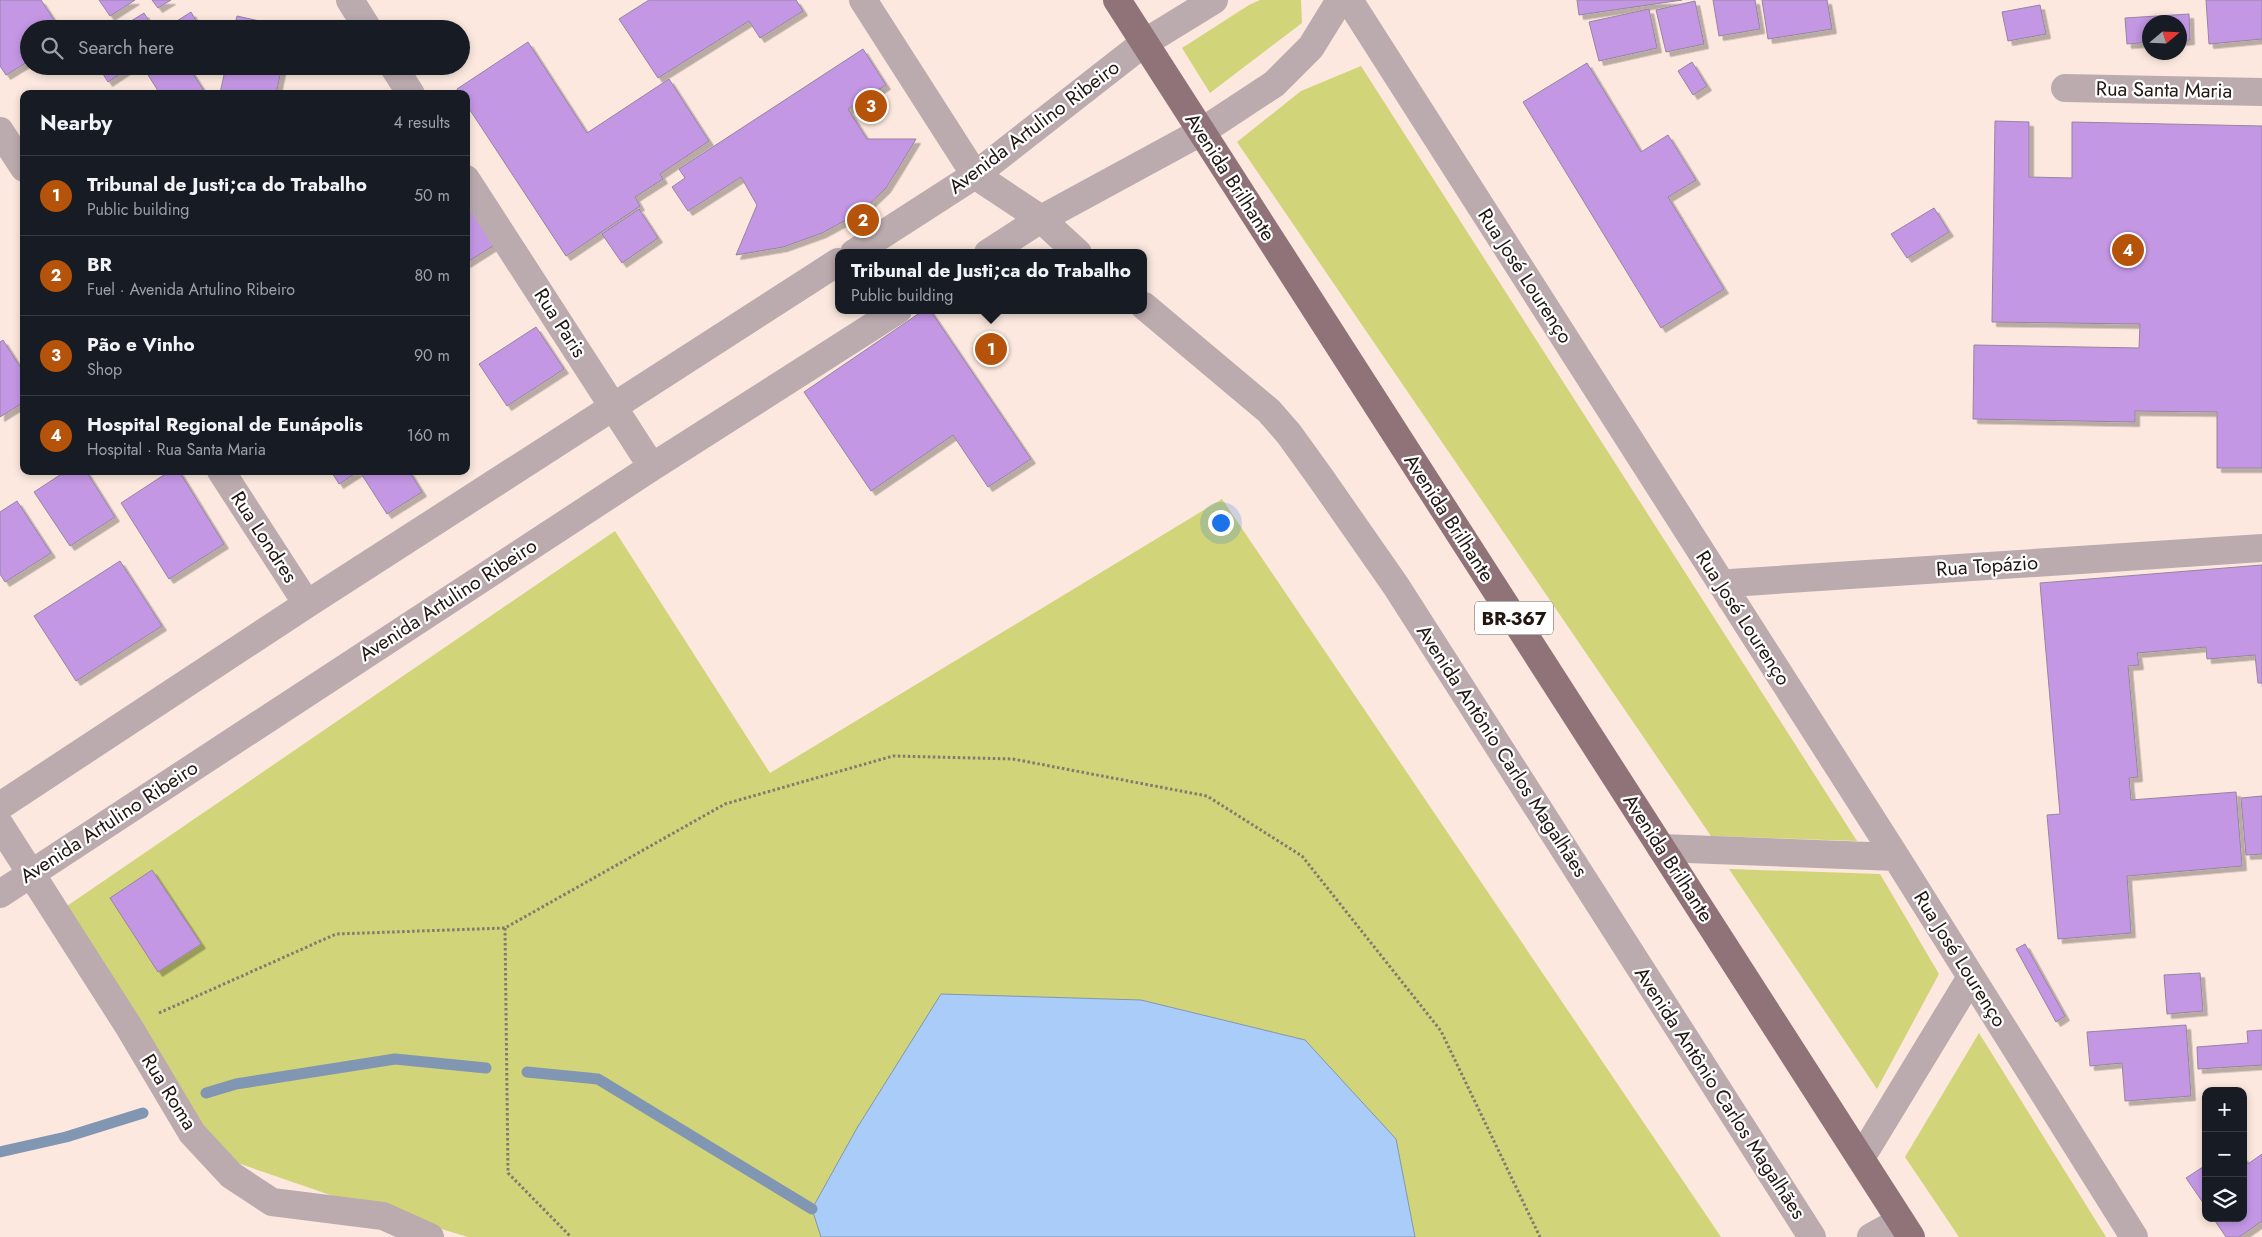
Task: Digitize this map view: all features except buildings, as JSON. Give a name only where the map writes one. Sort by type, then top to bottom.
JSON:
[{"type":"main road","name":"Avenida Brilhante","points":[[1117,0],[1905,1229]]},
{"type":"street","points":[[350,0],[362,20]]},
{"type":"street","points":[[863,0],[975,175],[1040,219],[1074,249]]},
{"type":"street","name":"Avenida Artulino Ribeiro","points":[[860,249],[975,175],[1144,43],[1214,0]]},
{"type":"street","points":[[994,249],[1040,219],[1201,132],[1274,84],[1311,47],[1340,0]]},
{"type":"street","name":"Rua José Lourenço","points":[[1349,0],[1896,857],[2134,1237]]},
{"type":"street","points":[[399,75],[408,90]]},
{"type":"street","name":"Rua Santa Maria","points":[[2065,88],[2262,92]]},
{"type":"street","points":[[0,131],[20,162]]},
{"type":"street","name":"Rua Paris","points":[[470,185],[652,467]]},
{"type":"street","points":[[0,806],[307,604],[835,264]]},
{"type":"street","name":"Avenida Antônio Carlos Magalhães","points":[[1147,309],[1269,411],[1289,434],[1320,477],[1396,586],[1812,1237]]},
{"type":"street","name":"Avenida Artulino Ribeiro","points":[[0,894],[652,467],[892,314]]},
{"type":"street","name":"Rua Londres","points":[[224,475],[307,604]]},
{"type":"street","name":"Rua Topázio","points":[[1731,599],[1730,583],[2262,548]]},
{"type":"street","name":"Rua Roma","points":[[0,825],[129,1027],[192,1133],[231,1175],[272,1202],[383,1216],[430,1237]]},
{"type":"street","points":[[1661,848],[1896,857]]},
{"type":"street","points":[[1861,1158],[1971,977]]},
{"type":"street","points":[[1871,1237],[1905,1229]]},
{"type":"path","points":[[129,1027],[336,934],[505,928],[725,804],[893,756],[1013,759],[1207,796],[1302,856],[1441,1031],[1540,1237]]},
{"type":"path","points":[[505,928],[508,1173],[571,1237]]},
{"type":"green space","points":[[1260,0],[1301,0],[1302,23],[1210,93],[1182,48],[1249,5]]},
{"type":"green space","points":[[1361,66],[1857,841],[1711,836],[1237,142],[1301,91]]},
{"type":"green space","points":[[1222,499],[1721,1237],[468,1237],[339,1198],[203,1151],[67,906],[615,531],[770,773]]},
{"type":"green space","points":[[1729,869],[1880,874],[1939,974],[1877,1089]]},
{"type":"green space","points":[[1979,1033],[2106,1237],[1959,1237],[1905,1157]]},
{"type":"water","points":[[941,994],[1141,1000],[1305,1040],[1396,1139],[1415,1237],[821,1237],[812,1209],[857,1128]]},
{"type":"waterway","points":[[206,1093],[236,1084],[395,1059],[486,1068]]},
{"type":"waterway","points":[[527,1072],[598,1079],[812,1209]]},
{"type":"waterway","points":[[0,1152],[66,1137],[143,1113]]},
{"type":"place","name":"Pão e Vinho","points":[[871,106]]},
{"type":"place","name":"BR","points":[[863,220]]},
{"type":"place","name":"Hospital Regional de Eunápolis","points":[[2128,250]]},
{"type":"place","name":"Tribunal de Justi;ca do Trabalho","points":[[991,349]]}]
